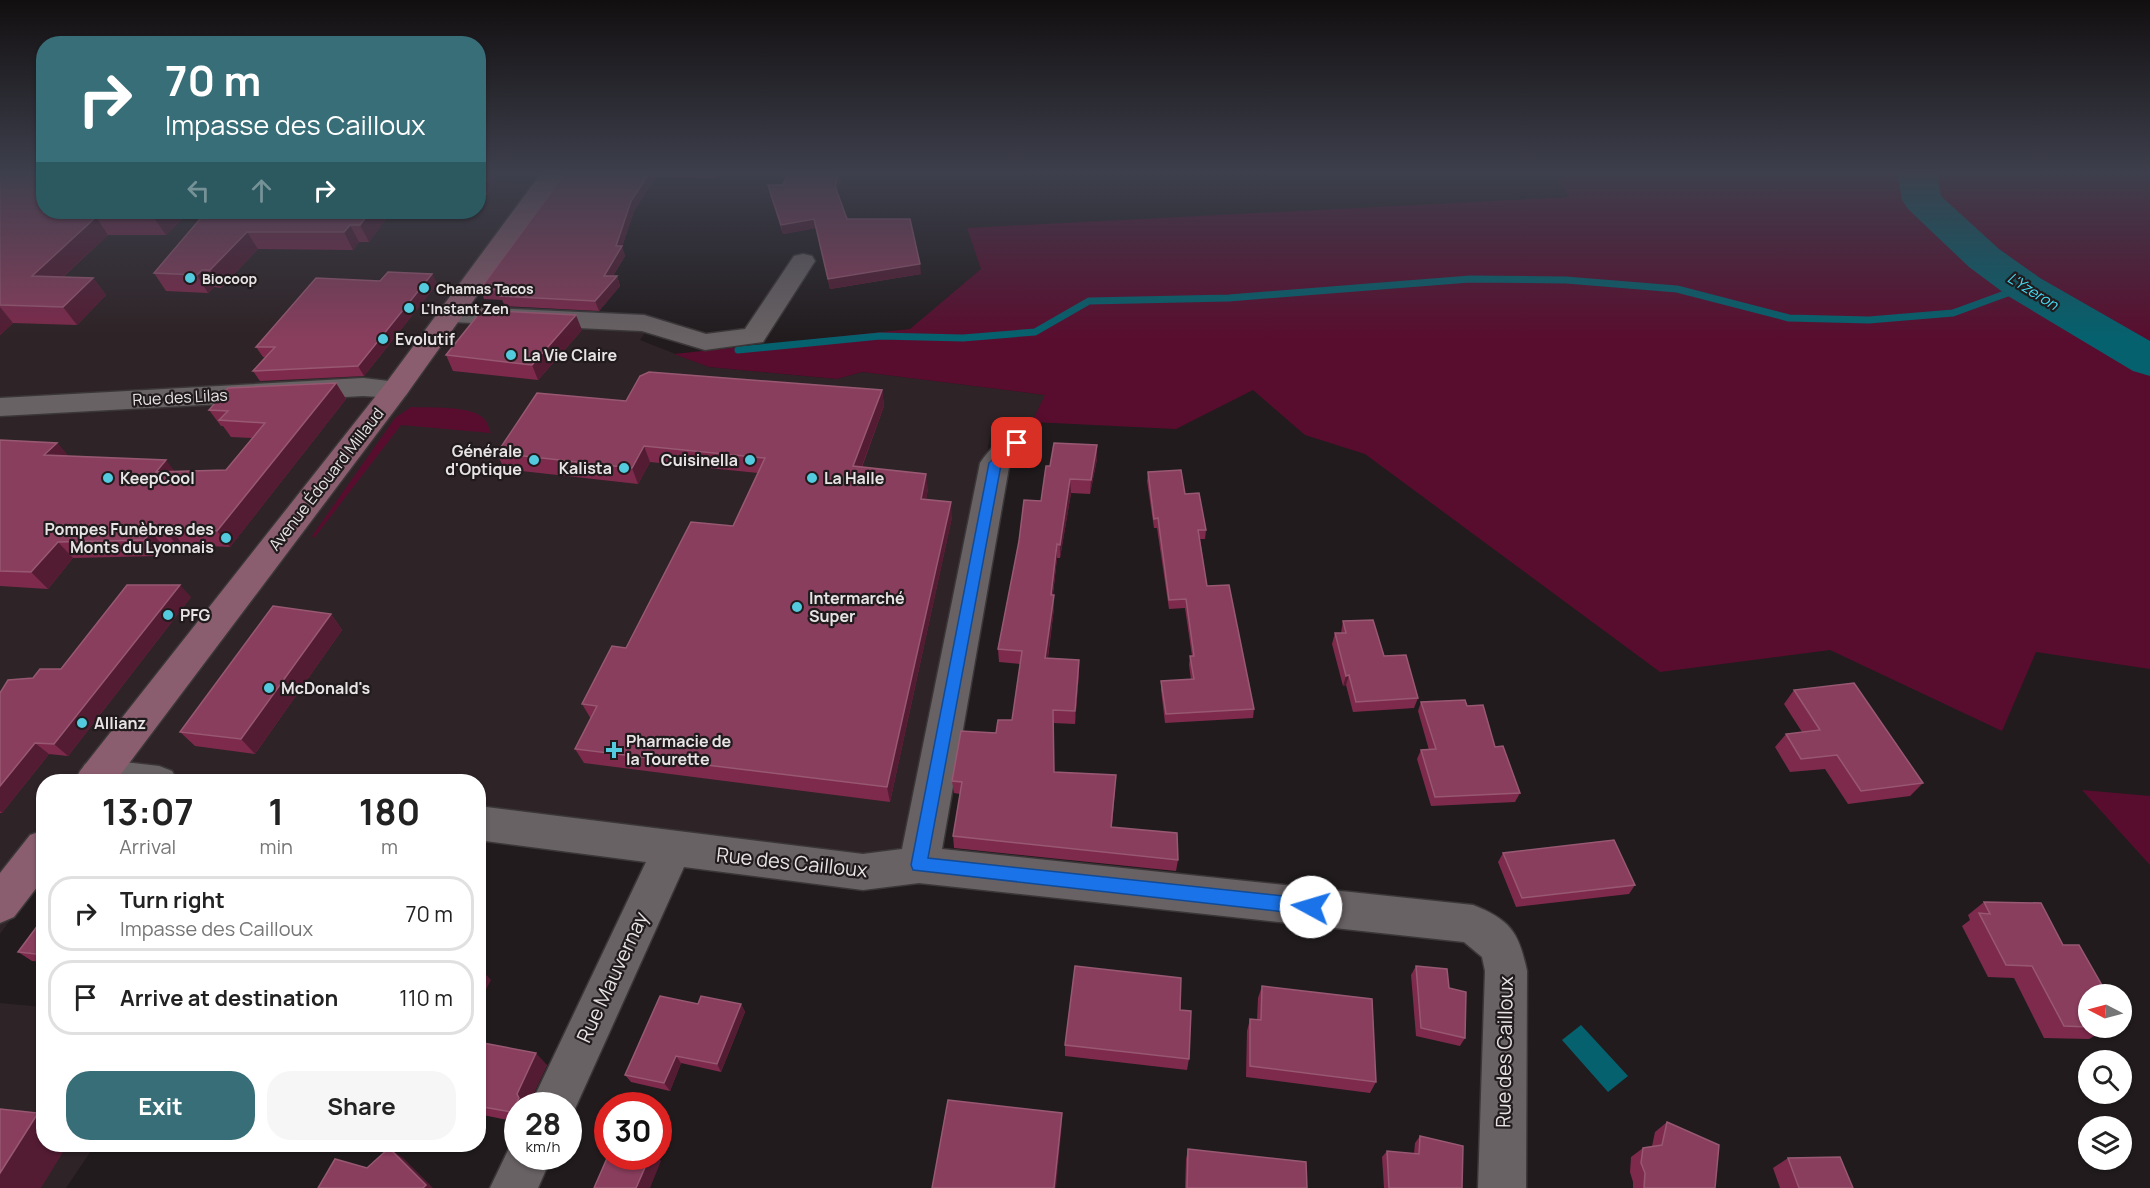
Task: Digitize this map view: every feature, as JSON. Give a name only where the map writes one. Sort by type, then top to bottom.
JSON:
[{"type":"main road","name":"Avenue Édouard Millaud","points":[[99,774],[396,389],[513,227]]},
{"type":"main road","points":[[0,904],[36,857]]},
{"type":"street","points":[[452,314],[644,323],[705,342],[754,336],[803,261]]},
{"type":"street","name":"Rue des Lilas","points":[[0,407],[363,387],[396,389]]},
{"type":"street","points":[[919,865],[995,463],[1017,443]]},
{"type":"street","name":"Rue des Cailloux","points":[[486,824],[863,872],[919,865],[1473,924],[1501,946],[1506,971],[1502,1188]]},
{"type":"street","name":"Rue Mauvernay","points":[[559,1092],[672,849]]},
{"type":"street","points":[[514,1188],[522,1170]]},
{"type":"shaded area","points":[[0,227],[505,227],[440,316],[648,328],[640,340],[709,367],[837,379],[862,372],[1046,395],[1032,422],[993,421],[910,860],[486,813],[486,774],[145,774],[121,771],[119,774],[36,774],[36,885],[0,934]]},
{"type":"shaded area","points":[[2150,227],[2150,669],[2036,652],[2002,731],[1830,650],[1660,672],[1365,454],[1305,435],[1253,390],[1176,429],[1032,422],[1045,395],[862,372],[837,379],[709,367],[674,354],[910,329],[981,269],[967,228]]},
{"type":"shaded area","points":[[411,407],[450,408],[471,412],[480,415],[485,420],[491,433],[401,425],[314,538],[312,536],[395,418]]},
{"type":"shaded area","points":[[2082,790],[2150,796],[2150,865]]},
{"type":"shaded area","points":[[0,1003],[36,1006],[36,1152],[90,1152],[66,1188],[0,1188]]},
{"type":"water","points":[[1581,1025],[1628,1076],[1608,1092],[1562,1040]]},
{"type":"building","points":[[0,227],[85,227],[32,276],[93,278],[63,307],[0,305]]},
{"type":"building","points":[[193,227],[348,227],[344,232],[247,232],[210,270],[202,270],[197,275],[154,273]]},
{"type":"building","points":[[525,227],[622,227],[616,246],[622,246],[604,276],[617,276],[595,301],[500,296],[505,290],[480,289]]},
{"type":"building","points":[[816,227],[912,227],[920,264],[828,279]]},
{"type":"building","points":[[388,272],[432,274],[358,366],[253,371],[275,347],[256,347],[316,278],[380,281]]},
{"type":"building","points":[[482,310],[576,315],[532,365],[446,355]]},
{"type":"building","name":"Intermarché Super","points":[[649,372],[882,390],[853,466],[926,474],[921,499],[951,502],[887,787],[575,749],[597,706],[582,704],[612,646],[626,648],[691,522],[733,526],[765,458],[644,446],[632,468],[497,453],[537,393],[626,401],[640,376]]},
{"type":"building","points":[[336,383],[217,531],[170,528],[167,533],[151,532],[144,540],[58,542],[31,572],[0,571],[0,440],[57,443],[44,455],[166,460],[156,472],[226,470],[265,423],[219,420],[228,411],[209,410],[228,388]]},
{"type":"building","points":[[1054,443],[1097,445],[1091,480],[1070,479],[1060,545],[1057,544],[1051,595],[1054,595],[1045,658],[1079,660],[1075,711],[1053,710],[1054,772],[1116,775],[1111,827],[1177,833],[1178,860],[953,836],[962,782],[952,781],[961,731],[996,733],[998,720],[1012,720],[1022,651],[998,649],[1019,541],[1024,500],[1041,501],[1046,466],[1050,466]]},
{"type":"building","points":[[1181,470],[1185,494],[1199,493],[1206,530],[1198,530],[1207,586],[1229,585],[1254,709],[1166,714],[1161,681],[1194,679],[1190,656],[1194,656],[1186,599],[1169,600],[1158,518],[1154,519],[1148,472]]},
{"type":"building","points":[[127,585],[180,585],[54,744],[35,743],[0,786],[0,693],[8,680],[33,678],[40,669],[61,669]]},
{"type":"building","points":[[273,606],[331,614],[241,739],[180,732]]},
{"type":"building","points":[[1373,620],[1384,656],[1406,655],[1418,698],[1356,702],[1349,675],[1346,676],[1335,633],[1346,633],[1343,621]]},
{"type":"building","points":[[1854,683],[1923,783],[1861,791],[1837,755],[1801,759],[1786,734],[1820,730],[1794,690]]},
{"type":"building","points":[[1465,700],[1467,706],[1483,705],[1495,747],[1503,746],[1520,793],[1435,797],[1421,750],[1436,749],[1421,702]]},
{"type":"building","points":[[1614,840],[1635,885],[1522,898],[1503,853]]},
{"type":"building","points":[[1984,902],[2041,903],[2063,945],[2079,945],[2101,984],[2078,984],[2078,1027],[2064,1026],[2032,966],[2006,965],[1979,913],[1990,914]]},
{"type":"building","points":[[36,928],[36,954],[18,952]]},
{"type":"building","points":[[1075,966],[1181,978],[1180,1010],[1191,1011],[1189,1059],[1065,1045]]},
{"type":"building","points":[[1416,966],[1447,969],[1449,988],[1466,992],[1465,1038],[1421,1028]]},
{"type":"building","points":[[1262,986],[1372,999],[1376,1082],[1250,1066],[1250,1019],[1261,1020]]},
{"type":"building","points":[[660,996],[698,1004],[701,996],[741,1004],[717,1064],[676,1056],[664,1083],[625,1075]]},
{"type":"building","points":[[486,1044],[536,1053],[518,1092],[504,1092],[504,1111],[486,1107]]},
{"type":"building","points":[[948,1100],[1062,1113],[1054,1188],[932,1188]]},
{"type":"building","points":[[0,1109],[36,1113],[36,1116],[0,1173]]},
{"type":"building","points":[[1667,1122],[1719,1145],[1715,1188],[1644,1188],[1645,1173],[1641,1163],[1643,1148],[1662,1145]]},
{"type":"building","points":[[1420,1136],[1463,1146],[1462,1188],[1389,1188],[1387,1151],[1419,1154]]},
{"type":"building","points":[[1188,1149],[1306,1162],[1307,1188],[1187,1188]]},
{"type":"building","points":[[385,1152],[393,1152],[426,1185],[423,1188],[318,1188],[335,1159],[367,1168]]},
{"type":"building","points":[[1840,1157],[1853,1188],[1799,1188],[1788,1158]]},
{"type":"building","points":[[602,1170],[644,1170],[636,1188],[594,1188]]},
{"type":"waterway","name":"L'Yzeron","points":[[1951,227],[1984,258],[2024,287],[2150,361]]},
{"type":"waterway","points":[[738,350],[880,336],[963,338],[1035,332],[1089,301],[1229,298],[1470,279],[1566,280],[1677,289],[1789,318],[1869,320],[1953,313],[2024,287]]},
{"type":"place","name":"Biocoop","points":[[190,278]]},
{"type":"place","name":"Chamas Tacos","points":[[424,288]]},
{"type":"place","name":"L'Instant Zen","points":[[409,308]]},
{"type":"place","name":"Evolutif","points":[[383,339]]},
{"type":"place","name":"La Vie Claire","points":[[511,355]]},
{"type":"place","name":"Générale d'Optique","points":[[534,460]]},
{"type":"place","name":"Cuisinella","points":[[750,460]]},
{"type":"place","name":"Kalista","points":[[624,468]]},
{"type":"place","name":"KeepCool","points":[[108,478]]},
{"type":"place","name":"La Halle","points":[[812,478]]},
{"type":"place","name":"Pompes Funèbres des Monts du Lyonnais","points":[[226,538]]},
{"type":"place","name":"Intermarché Super","points":[[797,607]]},
{"type":"place","name":"PFG","points":[[168,615]]},
{"type":"place","name":"McDonald's","points":[[269,688]]},
{"type":"place","name":"Allianz","points":[[82,723]]},
{"type":"place","name":"Pharmacie de la Tourette","points":[[614,750]]},
{"type":"route","points":[[1017,443],[995,463],[919,865],[1311,907]]}]
